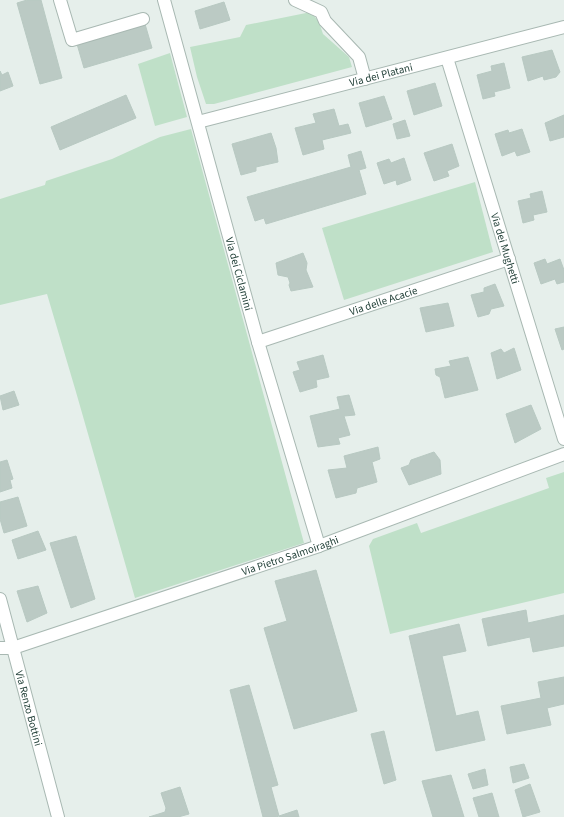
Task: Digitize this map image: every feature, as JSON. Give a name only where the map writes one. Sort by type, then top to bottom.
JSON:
[{"type":"street","points":[[60,0],[72,40],[143,19]]},
{"type":"street","name":"Via dei Ciclamini","points":[[164,0],[258,342],[319,546]]},
{"type":"street","points":[[295,0],[321,12],[325,21],[359,57],[365,79]]},
{"type":"street","name":"Via dei Platani","points":[[198,122],[564,27]]},
{"type":"street","name":"Via dei Mughetti","points":[[447,58],[564,439]]},
{"type":"street","name":"Via delle Acacie","points":[[258,342],[509,259]]},
{"type":"street","name":"Via Pietro Salmoiraghi","points":[[0,648],[13,648],[319,546],[564,454]]},
{"type":"street","name":"Via Renzo Bottini","points":[[0,599],[58,817]]},
{"type":"green space","points":[[311,12],[319,22],[323,34],[349,57],[352,67],[214,104],[206,104],[197,77],[190,47],[240,37],[246,25]]},
{"type":"green space","points":[[170,53],[187,117],[155,126],[138,64]]},
{"type":"green space","points":[[191,129],[304,543],[135,598],[47,294],[0,305],[0,199],[45,185],[46,181],[112,159],[160,137]]},
{"type":"green space","points":[[475,182],[493,252],[344,300],[322,228]]},
{"type":"green space","points":[[564,472],[564,593],[390,634],[369,546],[373,539],[417,523],[421,533],[549,488],[546,478]]},
{"type":"building","points":[[27,0],[41,0],[62,78],[40,84],[17,3]]},
{"type":"building","points":[[224,2],[230,20],[200,29],[195,11]]},
{"type":"building","points":[[145,24],[152,48],[84,68],[77,44]]},
{"type":"building","points":[[552,50],[560,72],[556,77],[544,80],[543,76],[528,81],[522,57]]},
{"type":"building","points":[[504,63],[510,88],[494,92],[495,96],[483,99],[477,75],[492,71],[491,66]]},
{"type":"building","points":[[0,71],[2,75],[8,72],[13,86],[0,91]]},
{"type":"building","points":[[435,83],[442,106],[414,115],[407,91]]},
{"type":"building","points":[[126,95],[136,118],[60,150],[51,127]]},
{"type":"building","points":[[384,96],[392,119],[366,127],[359,103]]},
{"type":"building","points":[[334,109],[339,126],[348,124],[351,133],[322,140],[324,149],[303,155],[295,128],[316,123],[313,114]]},
{"type":"building","points":[[564,115],[564,137],[550,141],[545,123]]},
{"type":"building","points":[[405,120],[410,136],[397,139],[393,124]]},
{"type":"building","points":[[522,129],[530,152],[517,156],[515,151],[502,156],[495,134],[508,130],[509,133]]},
{"type":"building","points":[[271,133],[276,148],[278,162],[256,167],[256,171],[241,175],[232,144]]},
{"type":"building","points":[[452,144],[459,166],[447,171],[449,176],[434,181],[424,153]]},
{"type":"building","points":[[361,151],[366,168],[359,170],[366,194],[266,224],[264,218],[255,221],[247,197],[351,167],[348,155]]},
{"type":"building","points":[[404,158],[411,180],[397,185],[396,180],[384,184],[377,163],[389,159],[391,163]]},
{"type":"building","points":[[542,191],[547,212],[533,215],[534,220],[523,223],[518,201],[531,198],[530,194]]},
{"type":"building","points":[[303,253],[307,263],[306,270],[313,287],[291,291],[288,277],[278,275],[276,263]]},
{"type":"building","points":[[545,259],[547,264],[560,259],[564,270],[564,282],[557,284],[555,279],[541,284],[534,263]]},
{"type":"building","points":[[495,284],[504,306],[491,309],[489,314],[478,317],[471,295],[484,292],[484,288]]},
{"type":"building","points":[[448,303],[454,326],[426,332],[420,308]]},
{"type":"building","points":[[564,327],[564,349],[562,350],[555,329]]},
{"type":"building","points":[[514,348],[521,370],[497,379],[491,353],[501,349],[504,353]]},
{"type":"building","points":[[323,355],[329,377],[316,380],[317,387],[300,392],[293,372],[300,370],[297,362]]},
{"type":"building","points":[[468,357],[478,390],[445,398],[440,377],[436,375],[435,369],[451,366],[449,361]]},
{"type":"building","points":[[14,391],[19,405],[3,410],[0,396]]},
{"type":"building","points":[[349,395],[355,415],[344,416],[350,435],[338,438],[340,444],[318,447],[310,416],[340,409],[337,397]]},
{"type":"building","points":[[531,405],[541,429],[515,443],[506,414]]},
{"type":"building","points":[[378,447],[380,459],[372,462],[377,482],[357,488],[356,493],[336,498],[328,470],[347,468],[344,456]]},
{"type":"building","points":[[434,452],[440,460],[441,474],[409,485],[401,468],[409,465],[411,460]]},
{"type":"building","points":[[7,460],[13,479],[10,480],[12,488],[0,492],[0,462]]},
{"type":"building","points":[[18,497],[27,526],[4,533],[0,519],[0,502]]},
{"type":"building","points":[[38,531],[46,550],[18,559],[12,540]]},
{"type":"building","points":[[76,536],[95,599],[71,608],[50,543]]},
{"type":"building","points":[[316,570],[357,711],[294,729],[264,628],[287,621],[275,581]]},
{"type":"building","points":[[38,586],[47,613],[27,622],[17,591]]},
{"type":"building","points":[[526,610],[528,623],[564,615],[564,646],[533,652],[530,637],[488,646],[482,619]]},
{"type":"building","points":[[459,624],[466,651],[442,656],[456,716],[478,711],[485,740],[436,751],[409,636]]},
{"type":"building","points":[[564,677],[564,704],[547,708],[551,725],[507,734],[501,706],[541,698],[538,682]]},
{"type":"building","points":[[249,685],[278,785],[271,787],[279,816],[276,817],[263,817],[230,690]]},
{"type":"building","points":[[384,731],[396,780],[384,784],[371,734]]},
{"type":"building","points":[[524,764],[529,778],[513,783],[510,767]]},
{"type":"building","points":[[485,769],[488,785],[473,789],[468,774]]},
{"type":"building","points":[[451,775],[464,817],[433,817],[422,781]]},
{"type":"building","points":[[530,784],[540,812],[523,817],[515,790]]},
{"type":"building","points":[[180,787],[189,814],[178,817],[149,817],[165,812],[166,808],[161,793]]},
{"type":"building","points":[[492,793],[499,817],[479,817],[473,798]]},
{"type":"building","points":[[297,810],[299,817],[279,816]]}]
